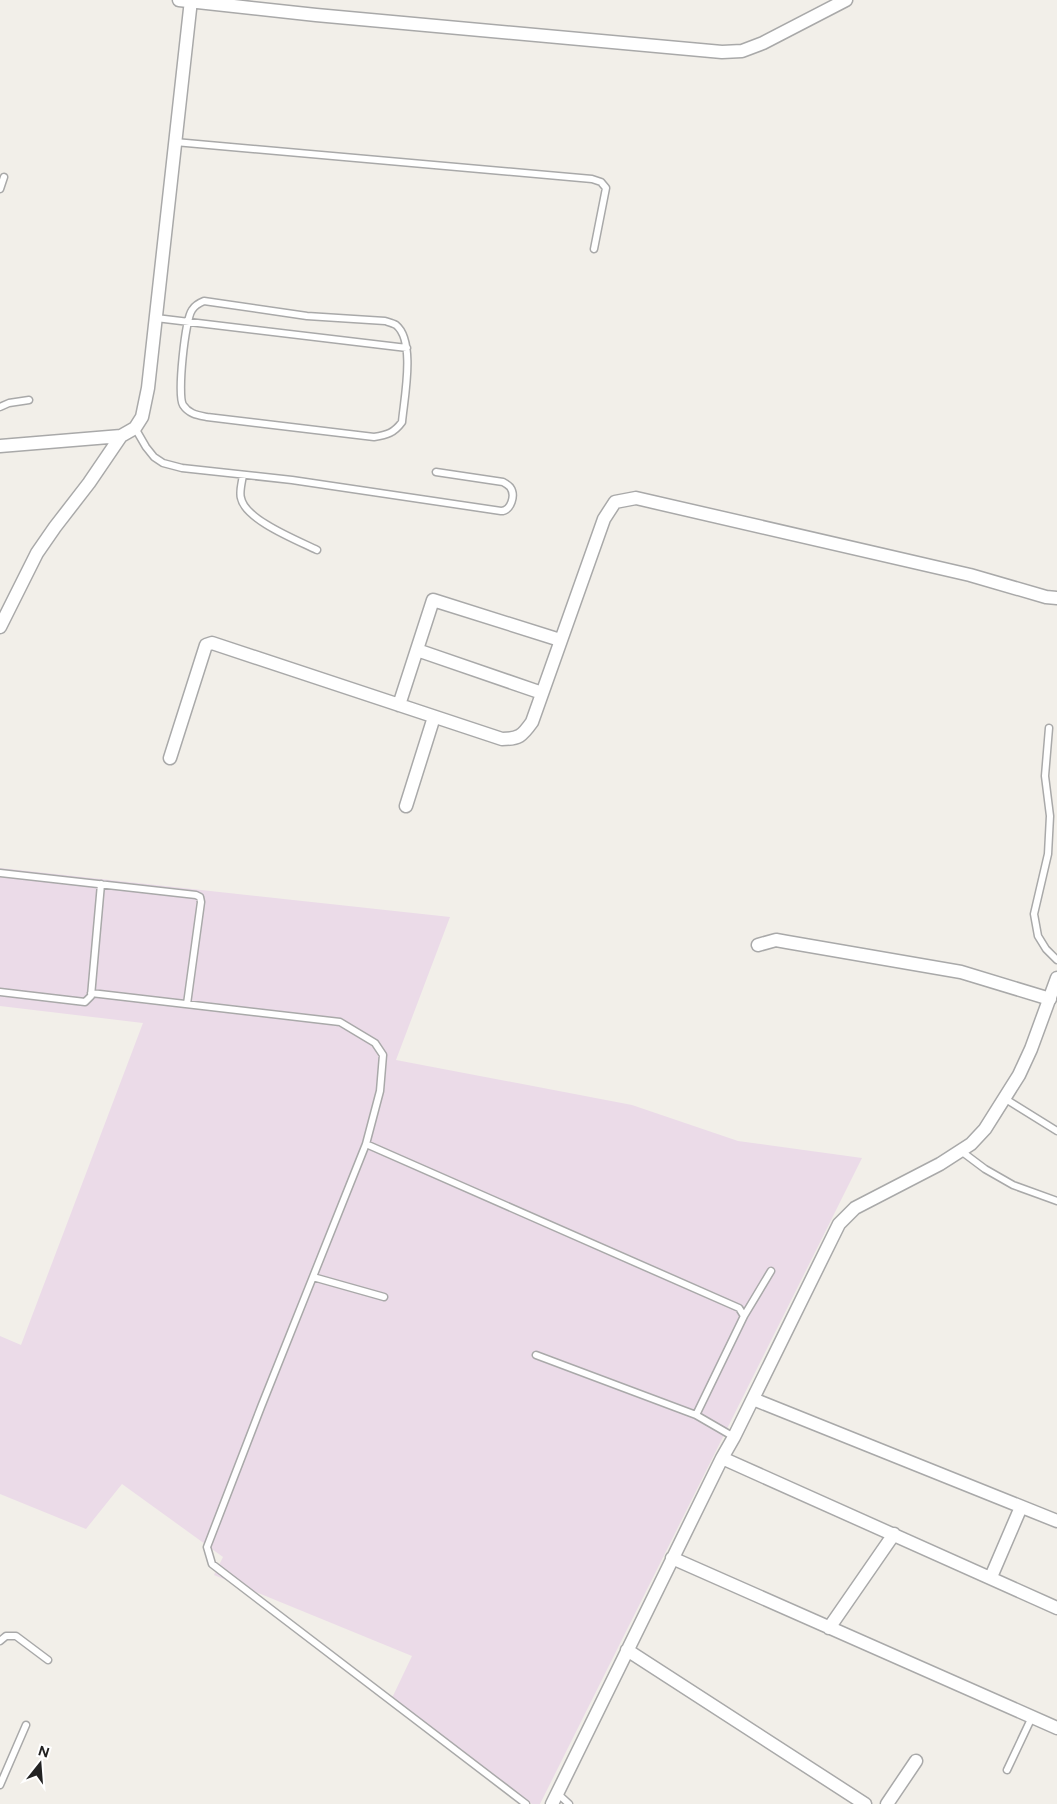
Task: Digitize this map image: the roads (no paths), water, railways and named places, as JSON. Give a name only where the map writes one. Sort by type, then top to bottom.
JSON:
[{"type":"street","points":[[0,446],[120,436],[135,428],[142,417],[146,404],[156,318],[175,142],[187,1],[722,52],[742,51],[763,43],[846,0]]},
{"type":"street","points":[[0,628],[37,553],[89,483],[120,436]]},
{"type":"street","points":[[170,758],[206,645],[212,643],[502,739],[514,739],[523,734],[532,722],[589,558],[609,508],[615,502],[636,498],[970,574],[1052,598],[1057,605]]},
{"type":"street","points":[[399,705],[433,600],[560,640]]},
{"type":"street","points":[[417,650],[542,693]]},
{"type":"street","points":[[406,806],[434,717]]},
{"type":"street","points":[[758,944],[776,940],[961,972],[1050,999]]},
{"type":"street","points":[[554,1799],[839,1224],[854,1208],[962,1151],[985,1129],[1019,1075],[1057,978]]},
{"type":"street","points":[[753,1400],[1057,1521]]},
{"type":"street","points":[[722,1458],[1057,1608]]},
{"type":"street","points":[[991,1577],[1021,1507]]},
{"type":"street","points":[[829,1628],[894,1534]]},
{"type":"street","points":[[672,1558],[1057,1728]]},
{"type":"street","points":[[627,1650],[865,1804]]},
{"type":"street","points":[[887,1804],[916,1761]]},
{"type":"lane","points":[[175,142],[592,179],[601,182],[606,188],[594,249]]},
{"type":"lane","points":[[0,189],[4,177]]},
{"type":"lane","points":[[204,301],[306,316],[385,320],[396,325],[407,348],[408,361],[402,422],[396,430],[388,435],[364,436],[206,417],[190,413],[182,404],[180,392],[186,322],[195,305],[204,301]]},
{"type":"lane","points":[[156,318],[407,348]]},
{"type":"lane","points":[[0,407],[9,403],[29,400]]},
{"type":"lane","points":[[135,428],[154,457],[163,463],[182,468],[501,511],[506,511],[509,508],[512,501],[512,491],[503,482],[436,472]]},
{"type":"lane","points":[[243,475],[241,498],[247,509],[258,519],[317,550]]},
{"type":"lane","points":[[1049,728],[1045,776],[1050,816],[1048,854],[1034,914],[1038,936],[1046,949],[1057,960]]},
{"type":"lane","points":[[0,873],[196,895],[200,897],[201,902],[187,1004]]},
{"type":"lane","points":[[0,992],[85,1002],[89,1000],[102,884]]},
{"type":"lane","points":[[91,993],[340,1022],[375,1043],[383,1054],[380,1091],[366,1144],[207,1547],[212,1564],[526,1804]]},
{"type":"lane","points":[[1004,1098],[1057,1132]]},
{"type":"lane","points":[[366,1144],[733,1304],[739,1308],[744,1316]]},
{"type":"lane","points":[[962,1151],[985,1169],[1013,1185],[1057,1201]]},
{"type":"lane","points":[[696,1415],[744,1316],[771,1271]]},
{"type":"lane","points":[[313,1277],[384,1297]]},
{"type":"lane","points":[[536,1355],[696,1415],[734,1437]]},
{"type":"lane","points":[[0,1641],[6,1636],[16,1636],[48,1660]]},
{"type":"lane","points":[[1007,1770],[1032,1717]]},
{"type":"lane","points":[[0,1785],[26,1725]]},
{"type":"lane","points":[[554,1799],[569,1804]]}]
